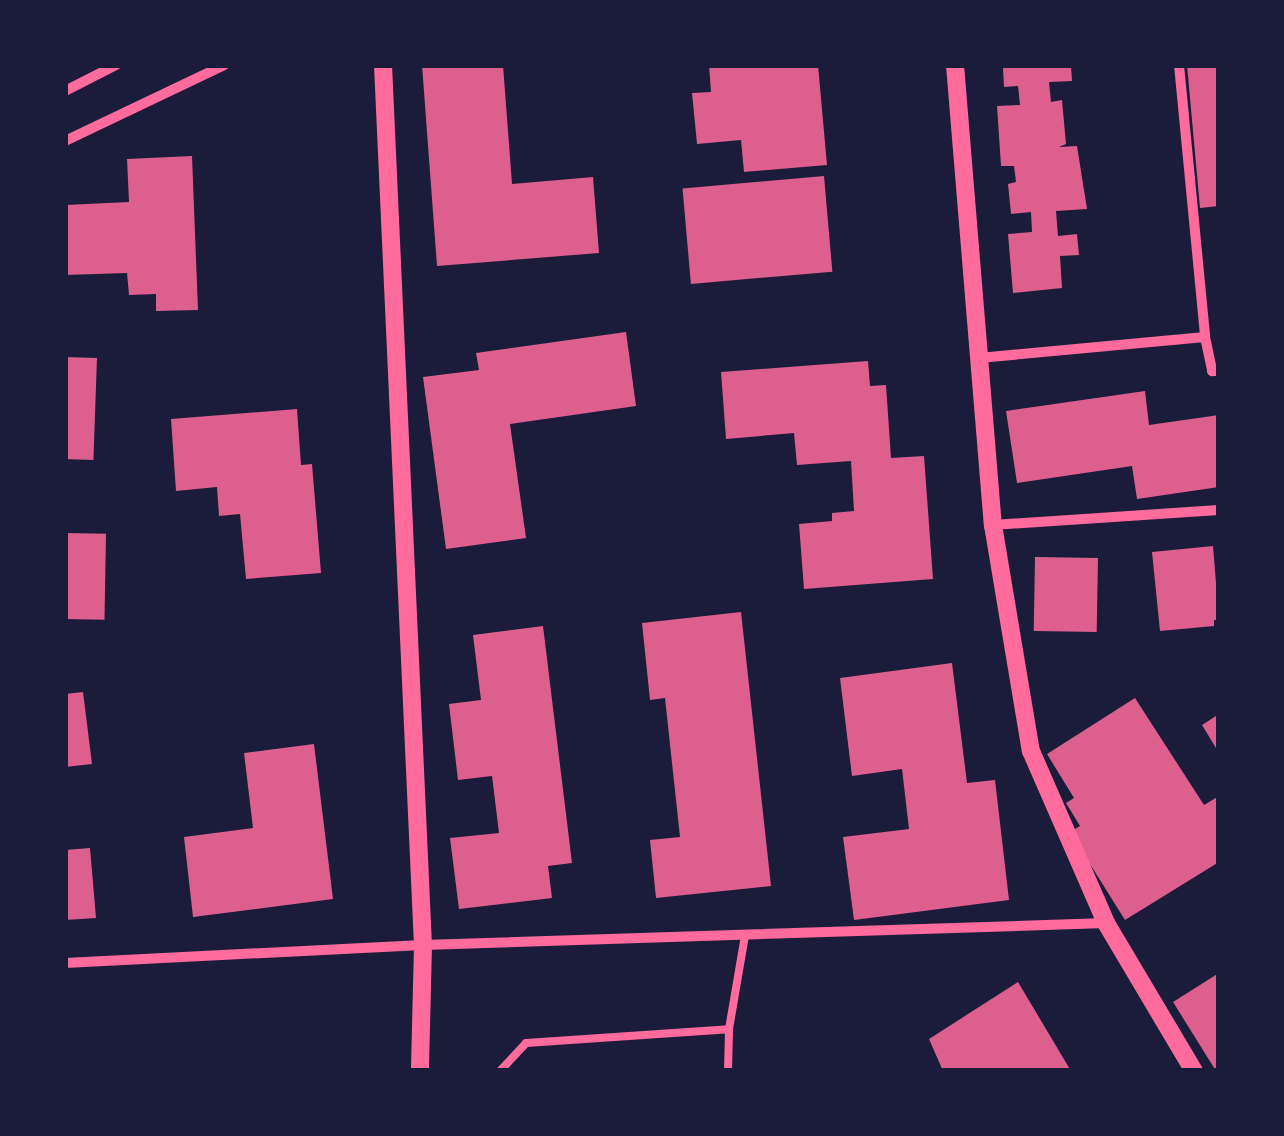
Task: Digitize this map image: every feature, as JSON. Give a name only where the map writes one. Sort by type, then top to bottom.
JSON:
[{"type":"street","points":[[65,91],[116,65]]},
{"type":"street","points":[[65,141],[224,65]]},
{"type":"street","points":[[383,65],[423,944],[420,1071]]},
{"type":"street","points":[[955,65],[992,525],[1030,751],[1106,923],[1194,1071]]},
{"type":"street","points":[[1179,65],[1205,336],[1212,371],[1219,371]]},
{"type":"street","points":[[979,358],[1205,336]]},
{"type":"street","points":[[992,525],[1219,510]]},
{"type":"street","points":[[65,964],[423,944],[1106,923]]},
{"type":"lane","points":[[728,1071],[728,1028],[745,935]]},
{"type":"lane","points":[[500,1071],[526,1043],[728,1028]]},
{"type":"building","points":[[422,65],[503,65],[512,184],[593,177],[599,253],[437,266]]},
{"type":"building","points":[[709,65],[818,65],[827,165],[744,172],[741,140],[697,144],[692,93],[711,92]]},
{"type":"building","points":[[1071,65],[1072,81],[1049,82],[1051,102],[1062,100],[1066,144],[1059,147],[1077,146],[1087,209],[1056,211],[1058,236],[1077,234],[1079,255],[1060,256],[1062,288],[1013,293],[1008,234],[1032,232],[1031,212],[1011,214],[1008,184],[1016,182],[1014,166],[1001,166],[997,106],[1020,105],[1018,86],[1004,87],[1003,68]]},
{"type":"building","points":[[1187,65],[1219,65],[1219,206],[1200,208]]},
{"type":"building","points":[[192,156],[198,310],[156,311],[156,294],[129,295],[127,273],[65,275],[65,205],[129,202],[127,159]]},
{"type":"building","points":[[824,176],[832,272],[691,284],[683,188]]},
{"type":"building","points":[[626,332],[636,406],[510,424],[526,538],[446,549],[423,377],[479,370],[476,353]]},
{"type":"building","points":[[65,357],[97,358],[93,460],[65,459]]},
{"type":"building","points":[[868,361],[870,386],[886,385],[891,458],[924,456],[933,579],[804,589],[799,524],[832,521],[832,513],[854,511],[851,461],[797,465],[794,433],[726,439],[721,372]]},
{"type":"building","points":[[1145,391],[1149,425],[1219,415],[1219,487],[1137,499],[1132,466],[1017,483],[1006,411]]},
{"type":"building","points":[[297,409],[301,465],[312,464],[321,573],[246,579],[240,514],[219,516],[217,487],[176,491],[171,419]]},
{"type":"building","points":[[65,533],[106,534],[104,620],[65,619]]},
{"type":"building","points":[[1213,546],[1219,620],[1214,620],[1214,626],[1160,631],[1152,552]]},
{"type":"building","points":[[1035,557],[1098,558],[1097,632],[1034,631]]},
{"type":"building","points":[[741,612],[771,886],[656,898],[650,840],[680,837],[665,698],[650,700],[642,623]]},
{"type":"building","points":[[543,626],[572,863],[548,866],[552,898],[459,909],[450,838],[499,833],[492,776],[458,780],[449,704],[481,700],[473,635]]},
{"type":"building","points":[[952,663],[967,783],[995,780],[1009,900],[854,920],[843,837],[909,829],[902,769],[852,776],[840,678]]},
{"type":"building","points":[[83,692],[92,764],[65,767],[65,694]]},
{"type":"building","points":[[1135,698],[1204,805],[1219,796],[1219,862],[1125,920],[1070,832],[1080,826],[1066,803],[1074,798],[1047,754]]},
{"type":"building","points":[[1219,714],[1219,753],[1202,725]]},
{"type":"building","points":[[314,744],[333,899],[193,917],[184,837],[253,828],[244,753]]},
{"type":"building","points":[[90,848],[96,918],[65,920],[65,850]]},
{"type":"building","points":[[1219,973],[1219,1071],[1216,1071],[1173,1002]]},
{"type":"building","points":[[1018,982],[1071,1071],[943,1071],[929,1039]]}]
